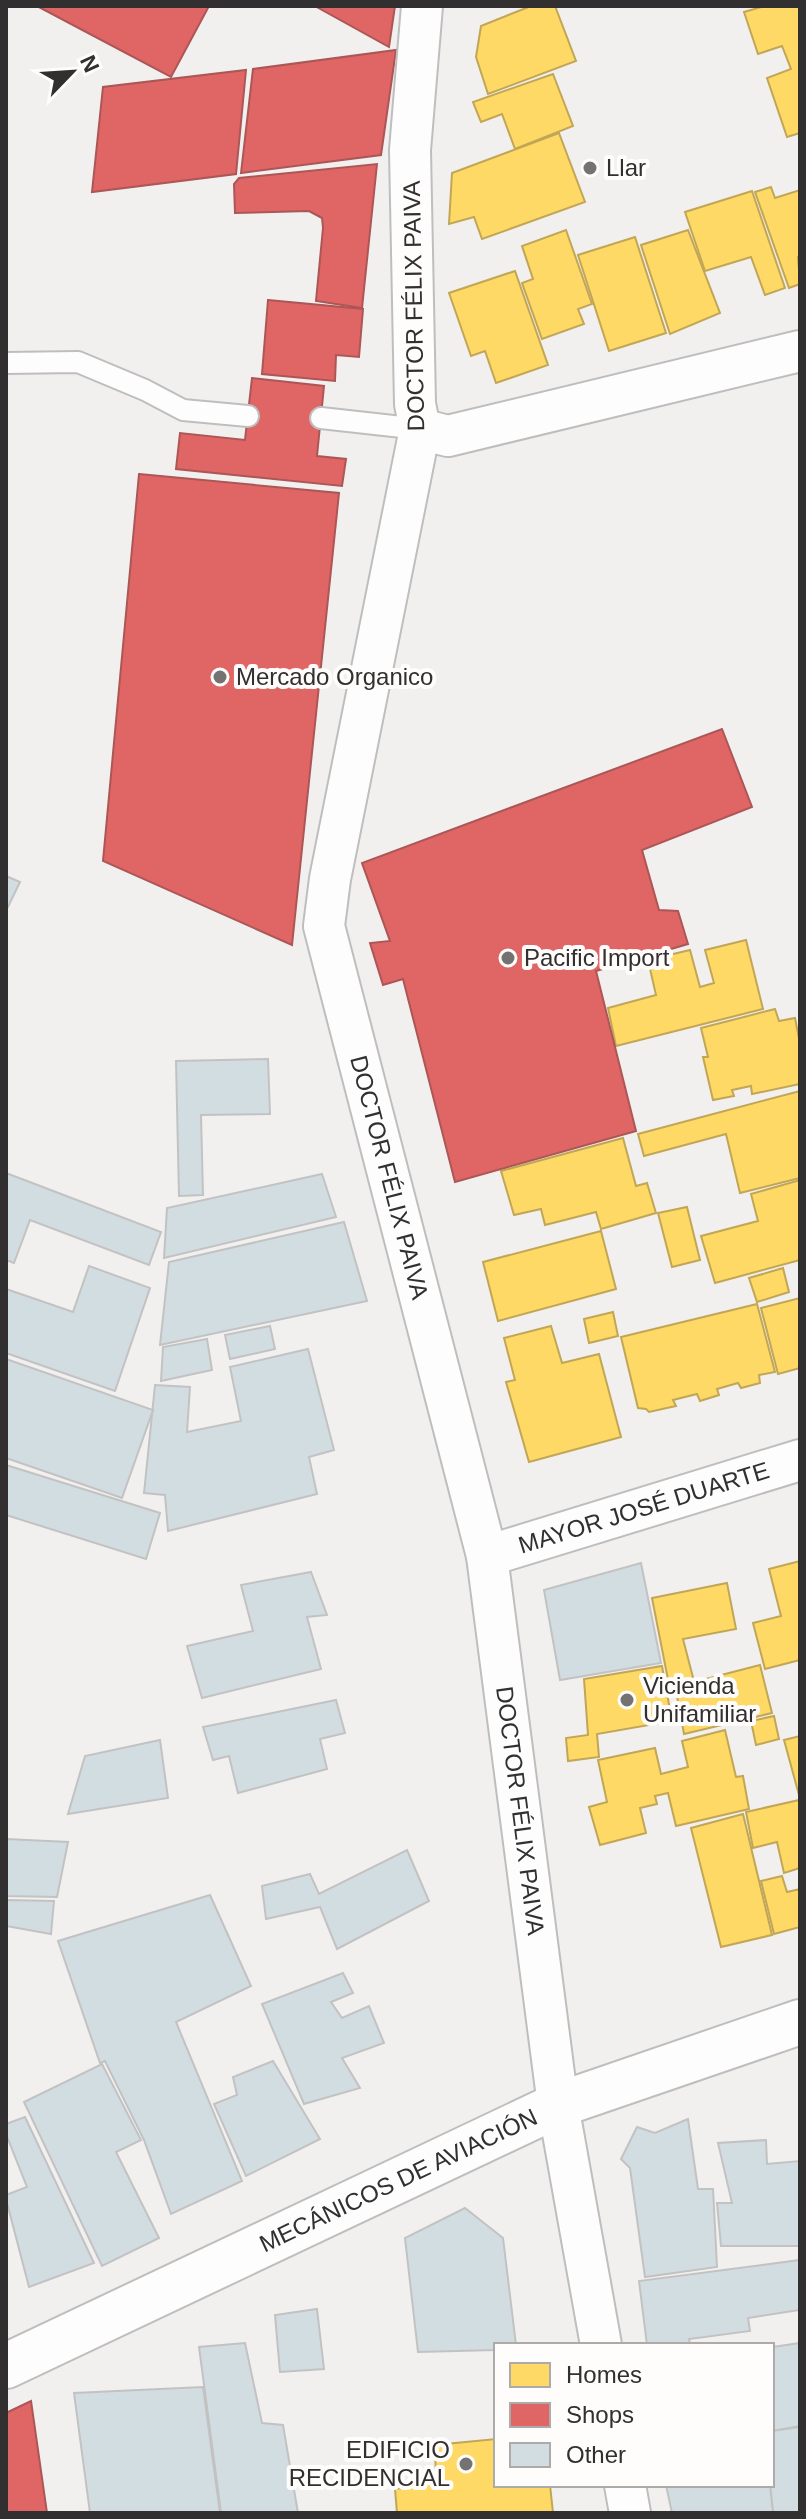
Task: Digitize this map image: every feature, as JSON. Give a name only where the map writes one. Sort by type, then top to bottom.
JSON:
[{"type":"street","name":"DOCTOR FÉLIX PAIVA","points":[[422,6],[410,150],[415,404],[420,429],[333,863],[324,926],[487,1556],[558,2105],[601,2343]]},
{"type":"street","points":[[420,429],[448,436],[800,351]]},
{"type":"street","name":"MAYOR JOSÉ DUARTE","points":[[487,1556],[800,1460]]},
{"type":"street","name":"MECÁNICOS DE AVIACIÓN","points":[[6,2366],[558,2105],[800,2022]]},
{"type":"street","points":[[625,2487],[630,2513]]},
{"type":"lane","points":[[6,363],[78,362],[183,410],[248,416]]},
{"type":"lane","points":[[321,418],[420,429]]},
{"type":"building: Homes","points":[[531,6],[555,6],[576,61],[488,94],[476,57],[481,26]]},
{"type":"building: Homes","points":[[765,6],[800,6],[800,133],[787,137],[767,78],[791,69],[782,46],[758,54],[744,12]]},
{"type":"building: Homes","points":[[553,74],[573,126],[515,149],[502,114],[481,122],[473,102]]},
{"type":"building: Homes","points":[[559,133],[585,202],[482,239],[474,217],[449,224],[452,173]]},
{"type":"building: Homes","points":[[771,187],[775,198],[800,190],[800,284],[789,288],[755,192]]},
{"type":"building: Homes","points":[[752,191],[785,288],[765,295],[751,257],[705,271],[685,212]]},
{"type":"building: Homes","points":[[566,230],[592,304],[578,309],[584,324],[542,339],[522,283],[533,279],[522,246]]},
{"type":"building: Homes","points":[[688,230],[720,313],[670,334],[641,245]]},
{"type":"building: Homes","points":[[635,237],[666,333],[609,351],[578,255]]},
{"type":"building: Homes","points":[[515,271],[548,365],[496,383],[485,351],[471,356],[449,293]]},
{"type":"building: Homes","points":[[746,940],[763,1009],[616,1046],[608,1008],[656,995],[648,960],[690,950],[700,987],[714,983],[705,950]]},
{"type":"building: Homes","points":[[775,1009],[779,1021],[795,1018],[800,1044],[800,1084],[752,1094],[751,1086],[732,1090],[734,1096],[713,1100],[703,1057],[708,1057],[701,1028]]},
{"type":"building: Homes","points":[[800,1091],[800,1178],[740,1193],[726,1134],[644,1156],[638,1134]]},
{"type":"building: Homes","points":[[623,1138],[636,1186],[647,1183],[656,1213],[601,1229],[596,1212],[545,1225],[541,1209],[514,1215],[501,1171]]},
{"type":"building: Homes","points":[[800,1180],[800,1260],[715,1283],[701,1236],[758,1221],[751,1194]]},
{"type":"building: Homes","points":[[687,1207],[700,1260],[672,1267],[658,1213]]},
{"type":"building: Homes","points":[[601,1231],[616,1289],[498,1321],[483,1262]]},
{"type":"building: Homes","points":[[783,1268],[789,1292],[757,1302],[749,1278]]},
{"type":"building: Homes","points":[[800,1298],[800,1368],[778,1374],[761,1308]]},
{"type":"building: Homes","points":[[757,1304],[775,1372],[759,1375],[760,1383],[741,1388],[738,1383],[717,1389],[719,1395],[700,1401],[697,1394],[673,1400],[676,1406],[649,1412],[638,1408],[621,1337]]},
{"type":"building: Homes","points":[[613,1312],[618,1336],[589,1343],[584,1319]]},
{"type":"building: Homes","points":[[551,1326],[562,1363],[599,1354],[621,1437],[529,1462],[506,1382],[515,1380],[504,1338]]},
{"type":"building: Homes","points":[[800,1561],[800,1660],[765,1669],[753,1623],[781,1616],[769,1569]]},
{"type":"building: Homes","points":[[727,1583],[736,1629],[683,1639],[696,1689],[671,1695],[652,1598]]},
{"type":"building: Homes","points":[[760,1665],[772,1713],[684,1734],[677,1696],[701,1691],[698,1681]]},
{"type":"building: Homes","name":"Vicienda Unifamiliar","points":[[662,1666],[672,1721],[597,1734],[599,1757],[568,1761],[566,1738],[588,1735],[584,1679]]},
{"type":"building: Homes","points":[[774,1716],[779,1739],[756,1745],[751,1721]]},
{"type":"building: Homes","points":[[725,1730],[736,1777],[743,1776],[749,1809],[676,1826],[668,1793],[655,1796],[657,1804],[640,1808],[646,1833],[600,1845],[589,1807],[607,1802],[598,1760],[655,1748],[661,1774],[688,1767],[682,1741]]},
{"type":"building: Homes","points":[[800,1736],[800,1795],[799,1795],[784,1740]]},
{"type":"building: Homes","points":[[799,1800],[800,1868],[784,1873],[777,1842],[753,1848],[746,1812]]},
{"type":"building: Homes","points":[[743,1814],[772,1935],[721,1947],[691,1828]]},
{"type":"building: Homes","points":[[782,1876],[787,1892],[800,1889],[800,1927],[774,1934],[761,1881]]},
{"type":"building: Homes","name":"EDIFICIO RECIDENCIAL","points":[[494,2439],[494,2487],[550,2487],[553,2513],[397,2513],[395,2489],[436,2483],[435,2445]]},
{"type":"building: Shops","points":[[37,6],[209,6],[171,77]]},
{"type":"building: Shops","points":[[315,6],[395,6],[389,47]]},
{"type":"building: Shops","points":[[396,50],[381,155],[241,173],[253,69]]},
{"type":"building: Shops","points":[[246,70],[236,174],[92,192],[103,87]]},
{"type":"building: Shops","points":[[377,164],[362,308],[316,301],[322,218],[309,211],[235,213],[234,184],[239,178]]},
{"type":"building: Shops","points":[[268,300],[363,309],[359,357],[336,355],[335,381],[262,374]]},
{"type":"building: Shops","points":[[252,378],[324,386],[317,456],[346,459],[342,486],[176,469],[180,433],[245,440]]},
{"type":"building: Shops","name":"Mercado Organico","points":[[139,474],[339,493],[292,945],[103,861]]},
{"type":"building: Shops","name":"Pacific Import","points":[[722,729],[752,807],[642,850],[659,910],[678,911],[688,944],[596,971],[636,1131],[455,1182],[403,979],[383,985],[370,943],[390,941],[362,863]]},
{"type":"building: Shops","points":[[31,2401],[47,2513],[6,2513],[6,2413]]},
{"type":"building: Other","points":[[6,876],[20,882],[8,907],[6,906]]},
{"type":"building: Other","points":[[268,1059],[270,1114],[201,1115],[203,1195],[179,1196],[176,1061]]},
{"type":"building: Other","points":[[6,1173],[161,1232],[149,1265],[30,1220],[14,1263],[6,1260]]},
{"type":"building: Other","points":[[322,1174],[336,1217],[164,1258],[167,1208]]},
{"type":"building: Other","points":[[344,1222],[367,1301],[160,1345],[169,1262]]},
{"type":"building: Other","points":[[89,1266],[150,1288],[115,1391],[6,1353],[6,1289],[73,1312]]},
{"type":"building: Other","points":[[270,1326],[275,1349],[230,1359],[225,1335]]},
{"type":"building: Other","points":[[207,1339],[212,1370],[161,1381],[163,1347]]},
{"type":"building: Other","points":[[308,1349],[334,1450],[309,1457],[317,1494],[168,1531],[165,1495],[144,1493],[155,1385],[190,1387],[187,1432],[241,1421],[230,1367]]},
{"type":"building: Other","points":[[6,1359],[153,1410],[122,1498],[6,1458]]},
{"type":"building: Other","points":[[6,1465],[160,1513],[146,1559],[6,1515]]},
{"type":"building: Other","points":[[641,1563],[661,1663],[560,1680],[544,1590]]},
{"type":"building: Other","points":[[311,1572],[327,1615],[307,1617],[321,1669],[202,1698],[187,1646],[253,1631],[241,1585]]},
{"type":"building: Other","points":[[336,1700],[345,1733],[320,1739],[327,1769],[238,1793],[229,1756],[213,1760],[203,1727]]},
{"type":"building: Other","points":[[160,1740],[168,1798],[68,1814],[85,1756]]},
{"type":"building: Other","points":[[6,1839],[68,1842],[57,1897],[6,1896]]},
{"type":"building: Other","points":[[407,1850],[429,1901],[337,1949],[320,1907],[266,1919],[262,1886],[310,1874],[319,1894]]},
{"type":"building: Other","points":[[210,1895],[251,1986],[176,2022],[242,2181],[171,2214],[144,2140],[105,2061],[100,2063],[58,1941]]},
{"type":"building: Other","points":[[6,1900],[54,1901],[51,1934],[6,1926]]},
{"type":"building: Other","points":[[343,1973],[353,1993],[331,2002],[342,2018],[369,2006],[384,2043],[342,2058],[360,2088],[304,2104],[262,2004]]},
{"type":"building: Other","points":[[273,2061],[320,2139],[246,2176],[214,2104],[237,2095],[233,2077]]},
{"type":"building: Other","points":[[102,2064],[141,2140],[116,2152],[159,2238],[102,2266],[24,2102]]},
{"type":"building: Other","points":[[25,2117],[94,2263],[29,2287],[6,2199],[6,2195],[27,2187],[6,2134],[6,2124]]},
{"type":"building: Other","points":[[688,2119],[698,2189],[713,2189],[717,2267],[645,2277],[630,2168],[621,2159],[637,2127],[655,2133]]},
{"type":"building: Other","points":[[766,2140],[767,2164],[800,2161],[800,2246],[721,2246],[717,2203],[732,2203],[718,2143]]},
{"type":"building: Other","points":[[465,2208],[503,2238],[516,2343],[494,2343],[494,2350],[418,2352],[405,2238]]},
{"type":"building: Other","points":[[800,2260],[800,2310],[748,2318],[750,2331],[689,2339],[690,2343],[647,2343],[639,2281]]},
{"type":"building: Other","points":[[317,2309],[324,2369],[280,2372],[275,2315]]},
{"type":"building: Other","points":[[245,2343],[262,2423],[283,2425],[298,2513],[221,2513],[199,2347]]},
{"type":"building: Other","points":[[800,2343],[800,2426],[774,2431],[774,2347]]},
{"type":"building: Other","points":[[203,2387],[220,2513],[90,2513],[74,2393]]},
{"type":"building: Other","points":[[800,2427],[800,2513],[773,2513],[770,2487],[774,2487],[774,2431]]},
{"type":"building: Other","points":[[666,2487],[770,2487],[773,2513],[672,2513]]},
{"type":"place","name":"Llar","points":[[590,168]]},
{"type":"place","name":"Mercado Organico","points":[[220,677]]},
{"type":"place","name":"Pacific Import","points":[[508,958]]},
{"type":"place","name":"Vicienda Unifamiliar","points":[[627,1700]]},
{"type":"place","name":"EDIFICIO RECIDENCIAL","points":[[466,2464]]}]
